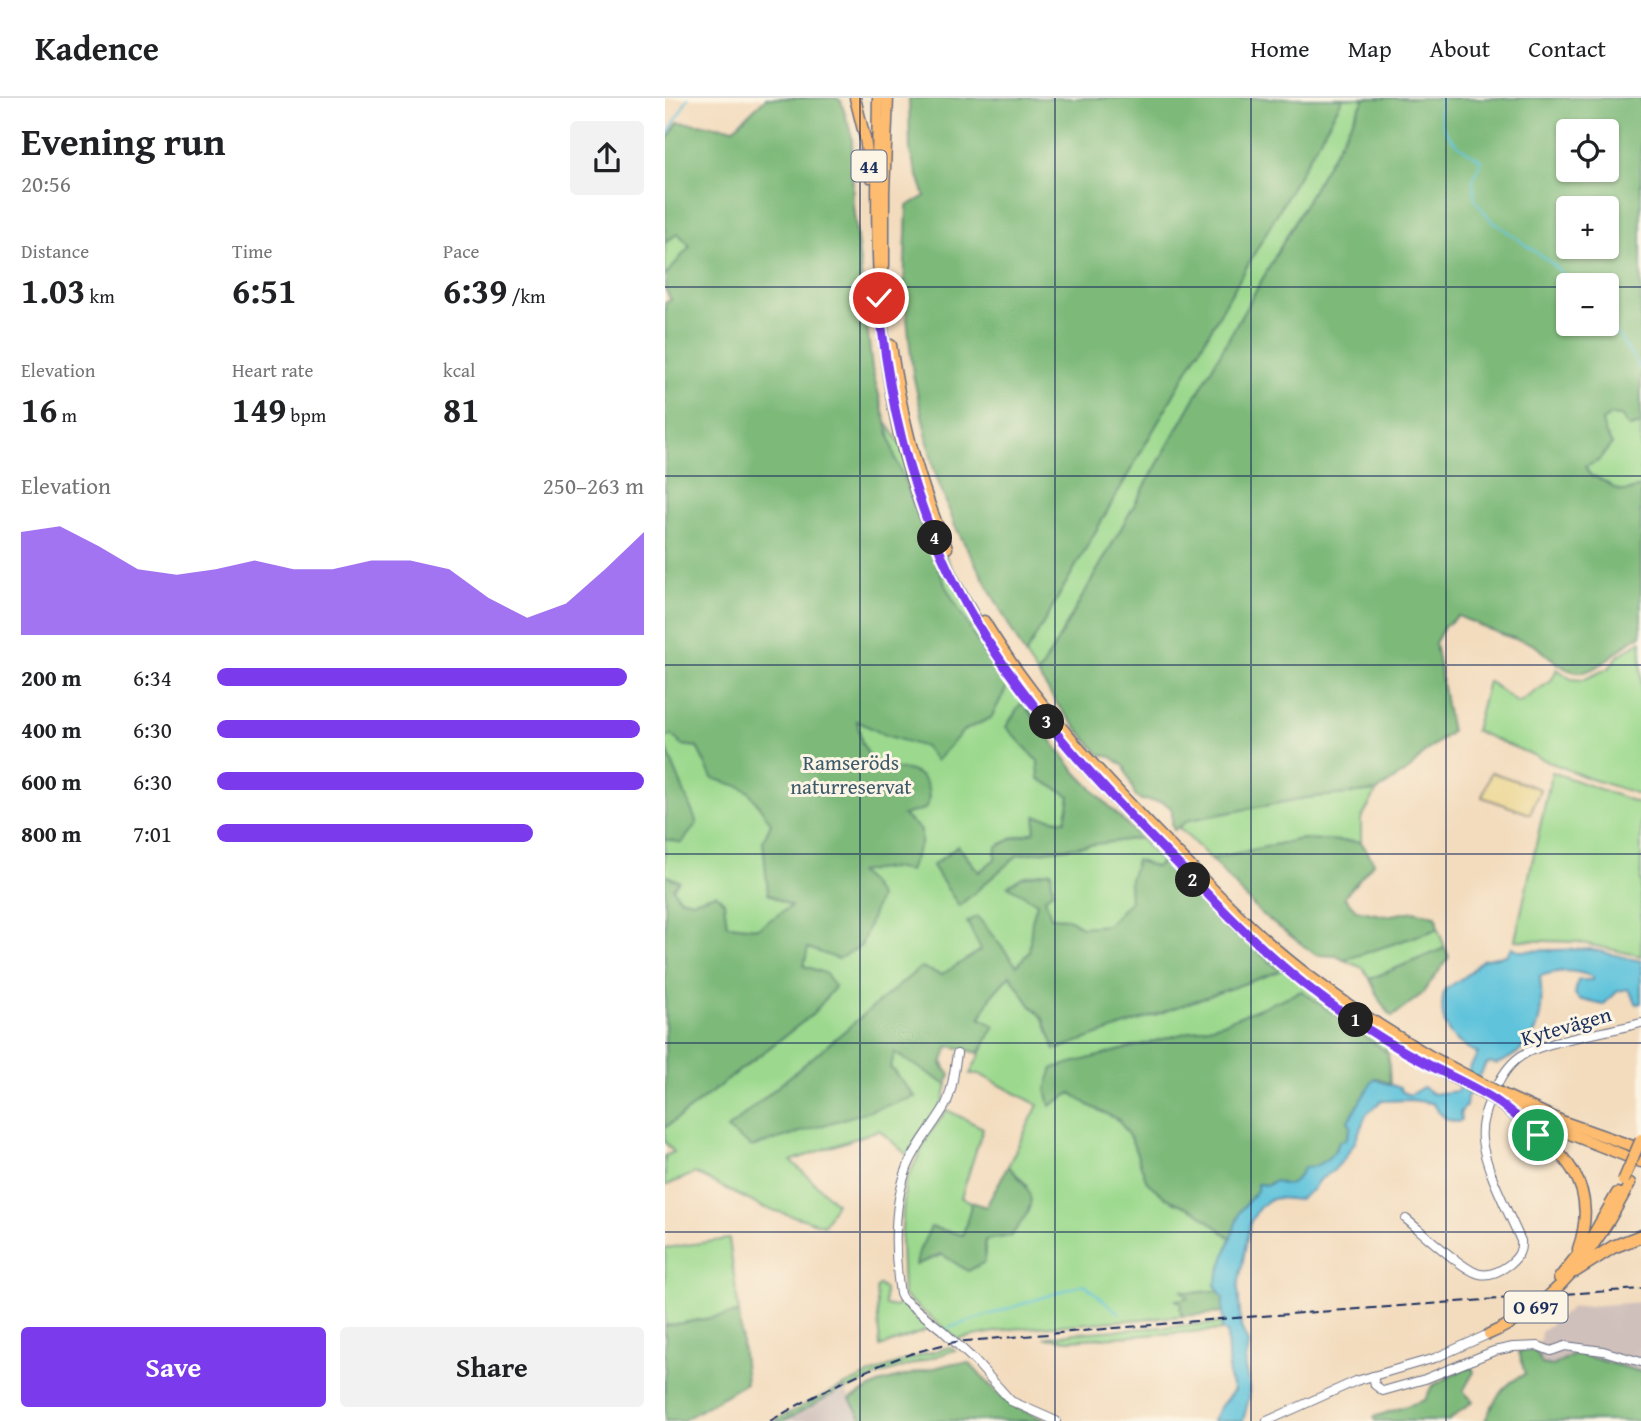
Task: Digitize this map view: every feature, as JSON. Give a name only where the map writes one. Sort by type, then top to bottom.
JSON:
[{"type":"highway","name":"O 697","points":[[1574,1266],[1641,1236]]},
{"type":"main road","name":"44","points":[[855,98],[865,138],[876,235],[881,327],[900,436],[922,508],[965,602],[987,639],[1034,706],[1090,772],[1240,927],[1305,984],[1371,1031],[1557,1129],[1641,1159]]},
{"type":"main road","name":"44","points":[[876,235],[879,98]]},
{"type":"main road","name":"44","points":[[888,98],[884,235],[891,346],[902,409],[916,465],[942,536],[971,599],[1017,671],[1063,730],[1128,802],[1246,923],[1311,978],[1430,1061]]},
{"type":"main road","name":"44","points":[[1498,1097],[1641,1149]]},
{"type":"main road","points":[[1498,1097],[1569,1164],[1580,1182],[1586,1201],[1586,1220],[1574,1266]]},
{"type":"main road","name":"O 697","points":[[1489,1334],[1520,1319],[1543,1301],[1574,1266],[1626,1182],[1641,1139]]},
{"type":"main road","points":[[1626,1182],[1641,1159]]},
{"type":"street","name":"Kytevägen","points":[[1406,1219],[1470,1271],[1486,1274],[1507,1266],[1517,1257],[1522,1248],[1521,1241],[1486,1158],[1482,1141],[1482,1123],[1503,1074],[1525,1054],[1541,1048],[1641,1023]]},
{"type":"street","points":[[957,1054],[948,1098],[909,1165],[901,1187],[896,1248],[900,1294],[974,1360],[1011,1401],[1056,1421]]},
{"type":"street","name":"O 697","points":[[1267,1421],[1317,1397],[1373,1376],[1444,1355],[1489,1334]]},
{"type":"street","points":[[1373,1376],[1375,1385],[1383,1391],[1425,1379],[1494,1351],[1526,1346],[1538,1346],[1551,1351],[1565,1346],[1603,1351],[1641,1362]]},
{"type":"shaded area","points":[[1641,1302],[1641,1372],[1576,1353],[1554,1366],[1542,1364],[1538,1360],[1534,1349],[1540,1340],[1541,1332],[1572,1307]]},
{"type":"shaded area","points":[[844,1388],[863,1421],[783,1421]]},
{"type":"green space","points":[[766,98],[837,98],[841,101],[852,137],[853,205],[872,368],[895,457],[946,587],[988,660],[1007,687],[991,718],[963,731],[936,761],[925,747],[885,735],[857,721],[862,743],[876,768],[911,771],[921,777],[929,792],[925,809],[903,815],[921,830],[921,842],[909,871],[891,868],[858,872],[870,883],[879,897],[861,946],[838,959],[808,948],[804,966],[825,973],[835,987],[813,1014],[665,1128],[665,875],[679,881],[673,888],[679,898],[693,901],[716,894],[724,902],[727,925],[758,928],[791,906],[768,894],[763,841],[771,823],[749,792],[712,778],[697,747],[682,745],[672,735],[665,739],[665,302],[671,300],[665,289],[665,276],[690,246],[678,233],[665,243],[665,143],[678,122],[734,128]]},
{"type":"green space","points":[[909,98],[1343,98],[1025,655],[955,526],[934,470],[913,374],[904,289],[907,206],[925,196],[910,153]]},
{"type":"green space","points":[[1343,98],[1365,98],[1038,675],[1025,655]]},
{"type":"green space","points":[[1365,98],[1641,98],[1641,424],[1629,427],[1621,416],[1611,415],[1602,421],[1612,444],[1598,461],[1585,467],[1591,476],[1618,490],[1631,490],[1641,486],[1641,635],[1595,668],[1579,672],[1564,668],[1530,643],[1458,616],[1444,627],[1435,643],[1451,732],[1425,752],[1411,768],[1377,791],[1305,798],[1189,820],[1174,830],[1170,807],[1162,802],[1141,800],[1135,795],[1124,766],[1111,757],[1099,754],[1059,707],[1038,675]]},
{"type":"green space","points":[[678,233],[691,246],[665,276],[665,243]]},
{"type":"green space","name":"Ramseröds naturreservat","points":[[846,379],[888,424],[930,493],[942,549],[998,664],[1056,748],[1097,799],[1134,839],[1140,838],[1162,862],[1159,864],[1213,913],[1298,981],[1387,1044],[1378,1081],[1254,1197],[1143,1135],[1084,1082],[1050,1106],[1071,1093],[1119,1120],[1132,1141],[1147,1182],[1166,1198],[1196,1211],[1231,1238],[1215,1285],[1219,1291],[1183,1291],[1189,1298],[1177,1300],[1182,1304],[1182,1316],[1012,1329],[957,1339],[903,1295],[901,1241],[905,1184],[928,1136],[947,1110],[983,1128],[961,1198],[972,1202],[963,1235],[917,1264],[985,1240],[1027,1185],[1008,1166],[1038,1105],[979,1074],[970,1074],[994,1026],[980,1018],[992,995],[1010,975],[1030,1005],[1075,1042],[1008,959],[939,1049],[946,1081],[892,1046],[728,1129],[915,1096],[890,1067],[895,1053],[947,1085],[942,1105],[907,1155],[879,1130],[791,1161],[836,1203],[824,1225],[762,1207],[695,1173],[665,1186],[665,1156],[674,1152],[665,1142],[665,1128],[813,1014],[824,973],[804,966],[740,926],[727,925],[726,918],[665,904],[665,533]]},
{"type":"green space","points":[[1610,415],[1622,416],[1629,427],[1641,424],[1641,486],[1631,490],[1613,488],[1591,476],[1584,467],[1598,461],[1605,433],[1601,421]]},
{"type":"green space","points":[[1641,641],[1641,795],[1588,778],[1475,731],[1488,681],[1518,703],[1551,681],[1557,669],[1571,679],[1583,680],[1609,668],[1619,655]]},
{"type":"green space","points":[[1022,702],[1074,770],[1140,838],[1018,855],[959,906],[932,866],[958,846],[979,872],[995,859],[996,847],[1013,838],[1034,832],[1036,816],[1065,821],[1070,796],[1039,779],[1038,761],[1006,727]]},
{"type":"green space","points":[[665,745],[697,823],[682,843],[665,839]]},
{"type":"green space","points":[[1552,772],[1641,804],[1641,956],[1578,942],[1515,940]]},
{"type":"green space","points":[[1377,791],[1361,819],[1361,842],[1301,839],[1211,859],[1178,827],[1189,820],[1305,798]]},
{"type":"green space","points":[[1301,839],[1361,842],[1374,862],[1344,897],[1356,910],[1386,916],[1414,911],[1436,916],[1438,929],[1344,960],[1336,956],[1316,955],[1260,913],[1211,859]]},
{"type":"green space","points":[[1136,860],[1156,867],[1162,862],[1280,971],[1055,1050],[1044,1019],[1030,1005],[1010,975],[992,995],[980,1018],[995,1026],[979,1053],[949,1046],[941,1065],[950,1074],[947,1085],[895,1053],[890,1067],[915,1097],[752,1147],[727,1129],[921,967],[941,975],[981,950],[967,922],[977,916],[1017,966],[1029,952],[1037,903],[1008,886],[1022,877],[1051,871],[1053,891],[1045,898],[1051,917],[1067,918],[1082,927],[1107,925],[1130,901],[1129,883]]},
{"type":"green space","points":[[1438,929],[1445,948],[1370,979],[1363,968],[1344,960]]},
{"type":"green space","points":[[1445,948],[1449,957],[1422,994],[1392,1017],[1380,1001],[1370,979]]},
{"type":"green space","points":[[1302,991],[1388,1053],[1390,1084],[1377,1078],[1348,1121],[1351,1126],[1346,1140],[1340,1141],[1331,1156],[1317,1166],[1303,1171],[1294,1183],[1257,1184],[1257,1191],[1240,1211],[1231,1238],[1196,1211],[1166,1198],[1147,1182],[1132,1141],[1119,1120],[1071,1093],[1050,1106],[1046,1089],[1053,1068],[1223,1023]]},
{"type":"green space","points":[[1008,1166],[1025,1185],[1031,1200],[1026,1215],[1011,1236],[985,1240],[985,1262],[968,1271],[941,1254],[916,1265],[919,1251],[931,1227],[963,1235],[972,1202],[986,1207]]},
{"type":"green space","points":[[729,1239],[739,1313],[665,1326],[665,1248]]},
{"type":"green space","points":[[879,1285],[885,1290],[885,1305],[895,1307],[901,1303],[928,1328],[880,1347],[876,1289]]},
{"type":"green space","points":[[1181,1290],[1195,1293],[1219,1291],[1223,1298],[1223,1313],[1182,1316],[1182,1304],[1176,1300],[1188,1298]]},
{"type":"green space","points":[[739,1313],[746,1383],[682,1421],[665,1421],[665,1326]]},
{"type":"green space","points":[[1222,1323],[1222,1330],[1069,1340],[1044,1338],[1075,1333]]},
{"type":"green space","points":[[950,1347],[955,1350],[879,1375],[846,1390],[844,1388],[783,1421],[775,1421],[860,1378]]},
{"type":"green space","points":[[1534,1349],[1542,1364],[1553,1366],[1575,1353],[1641,1372],[1641,1421],[1485,1421],[1500,1393],[1525,1374],[1519,1351]]},
{"type":"green space","points":[[953,1363],[969,1363],[1011,1405],[1047,1421],[863,1421],[850,1399],[882,1382]]},
{"type":"green space","points":[[1471,1365],[1474,1372],[1463,1391],[1473,1401],[1448,1421],[1375,1421],[1374,1417],[1425,1400],[1432,1386]]},
{"type":"sand","points":[[1491,772],[1540,789],[1530,814],[1482,797]]},
{"type":"water","points":[[1512,947],[1520,951],[1590,949],[1641,961],[1641,1003],[1637,1004],[1628,989],[1618,991],[1603,1005],[1579,999],[1575,994],[1578,980],[1593,980],[1593,977],[1579,973],[1560,972],[1540,976],[1541,1005],[1536,1030],[1522,1049],[1496,1064],[1486,1064],[1467,1097],[1466,1106],[1460,1113],[1461,1120],[1458,1122],[1446,1118],[1432,1103],[1411,1100],[1381,1101],[1366,1115],[1355,1142],[1344,1159],[1333,1171],[1319,1180],[1312,1190],[1298,1200],[1277,1198],[1269,1200],[1259,1208],[1250,1223],[1238,1287],[1241,1327],[1248,1343],[1245,1369],[1249,1398],[1243,1421],[1213,1421],[1219,1408],[1234,1390],[1229,1378],[1227,1333],[1222,1330],[1223,1298],[1215,1285],[1240,1211],[1257,1191],[1257,1184],[1268,1185],[1275,1181],[1286,1185],[1293,1183],[1304,1168],[1321,1163],[1330,1156],[1340,1141],[1346,1140],[1351,1126],[1348,1121],[1374,1079],[1400,1088],[1402,1092],[1410,1095],[1423,1087],[1433,1094],[1458,1091],[1478,1053],[1459,1042],[1447,1029],[1442,1012],[1444,990],[1467,975],[1482,960],[1506,955]]},
{"type":"waterway","points":[[665,139],[688,98]]},
{"type":"waterway","points":[[1441,98],[1440,110],[1444,129],[1463,149],[1481,160],[1473,180],[1475,200],[1491,220],[1562,273]]},
{"type":"waterway","points":[[1619,336],[1641,370]]},
{"type":"waterway","points":[[948,1328],[1084,1284],[1119,1313]]},
{"type":"railway","points":[[1565,1294],[1641,1289]]},
{"type":"railway","points":[[770,1421],[859,1374],[906,1355],[955,1342],[1220,1319],[1526,1297]]},
{"type":"route","points":[[879,298],[890,387],[900,436],[922,508],[965,602],[1012,677],[1034,706],[1121,807],[1240,927],[1305,984],[1371,1031],[1427,1065],[1495,1100],[1538,1135]]}]
